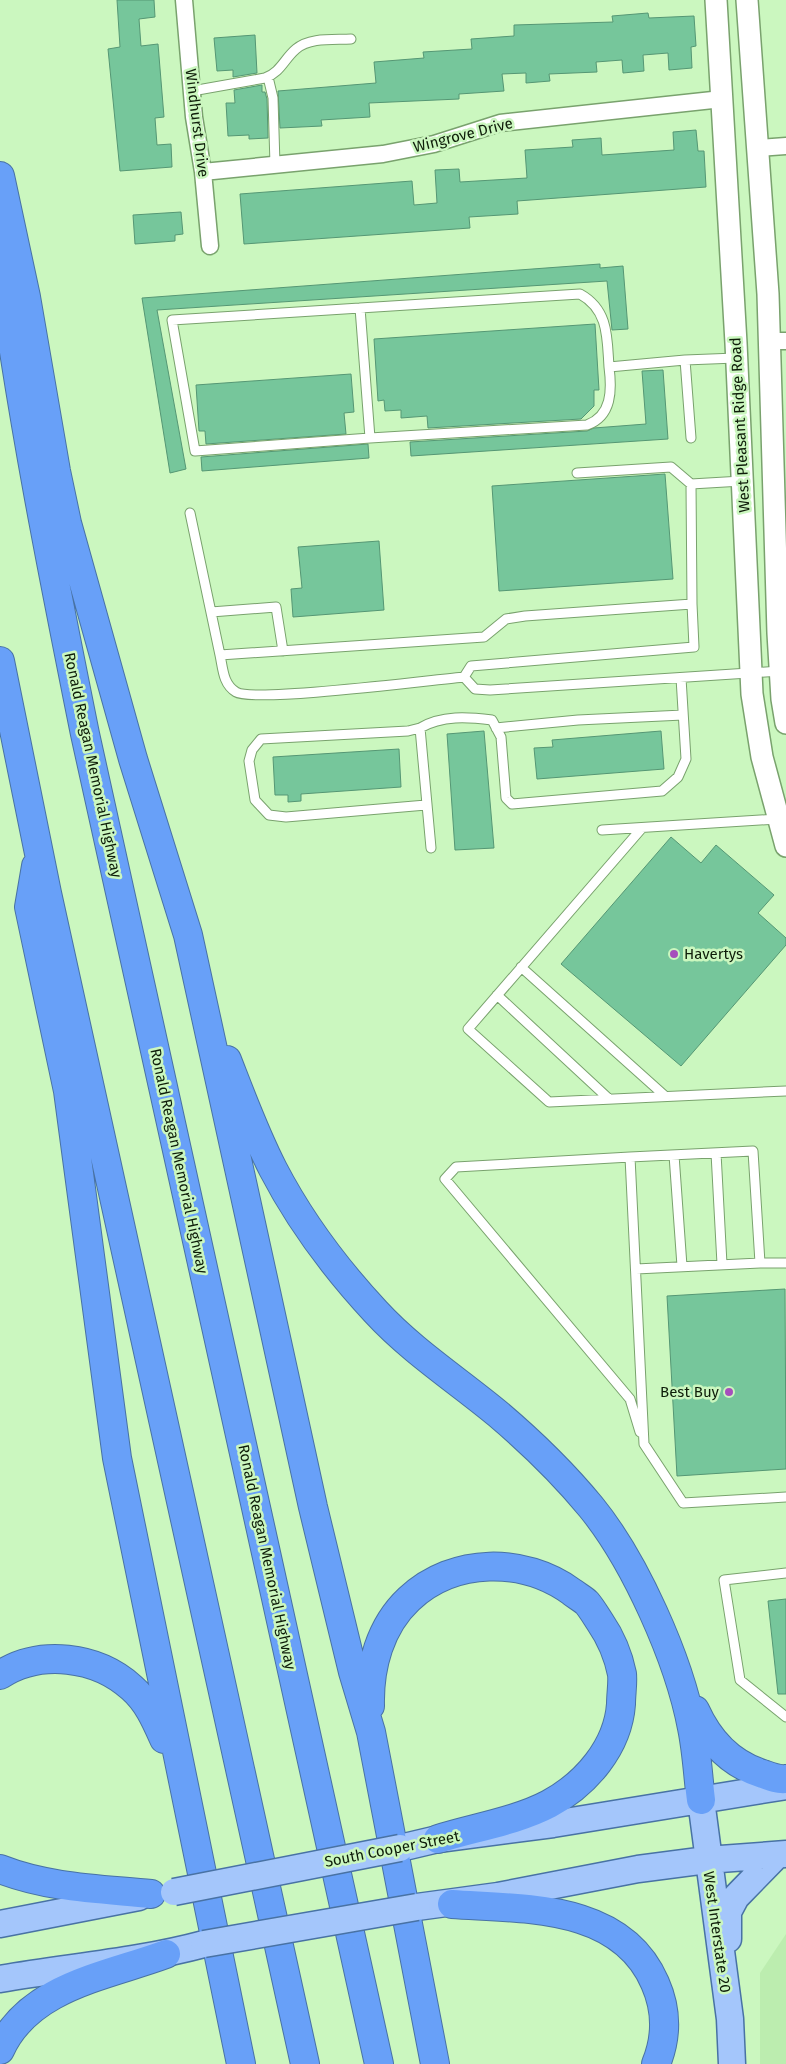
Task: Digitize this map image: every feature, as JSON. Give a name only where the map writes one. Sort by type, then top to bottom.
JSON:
[{"type":"highway","points":[[0,176],[26,297],[56,471],[67,523],[133,759],[225,1054],[249,1116],[273,1169],[318,1242],[377,1313],[451,1379],[505,1421],[554,1466],[592,1508],[619,1548],[661,1631],[677,1673],[704,1730],[717,1746],[730,1758],[754,1771],[786,1780]]},
{"type":"highway","name":"Ronald Reagan Memorial Highway","points":[[0,254],[9,324],[52,571],[85,734],[379,2064]]},
{"type":"highway","points":[[0,661],[38,852],[305,2064]]},
{"type":"highway","points":[[38,852],[29,907],[68,1091],[119,1467],[241,2064]]},
{"type":"highway","points":[[188,935],[315,1516],[353,1672],[371,1732],[435,2064]]},
{"type":"highway","points":[[371,1732],[370,1688],[376,1653],[389,1623],[409,1599],[430,1584],[458,1571],[488,1566],[519,1568],[542,1574],[564,1586],[587,1603],[612,1641],[622,1675],[620,1714],[608,1748],[592,1770],[574,1788],[548,1804],[520,1815],[438,1839]]},
{"type":"highway","points":[[0,1675],[32,1661],[55,1658],[81,1662],[110,1673],[132,1688],[153,1713],[172,1755],[192,1821]]},
{"type":"highway","points":[[677,1673],[692,1728],[701,1800]]},
{"type":"highway","points":[[0,1869],[15,1875],[70,1887],[163,1893]]},
{"type":"highway","points":[[452,1904],[567,1914],[610,1930],[634,1949],[650,1970],[663,2002],[664,2029],[656,2064]]},
{"type":"highway","points":[[0,2050],[6,2038],[26,2015],[55,1993],[166,1954]]},
{"type":"highway","points":[[416,1968],[449,2064]]},
{"type":"main road","name":"South Cooper Street","points":[[0,1924],[400,1848],[438,1839],[553,1824],[786,1786]]},
{"type":"main road","name":"West Interstate 20","points":[[701,1800],[707,1860],[726,1990],[732,2064]]},
{"type":"main road","points":[[0,1980],[69,1967],[166,1954],[204,1944],[417,1907],[452,1904],[638,1869],[707,1860],[781,1855]]},
{"type":"main road","points":[[726,1990],[728,1912],[736,1897],[781,1855]]},
{"type":"street","name":"Windhurst Drive","points":[[184,0],[192,91],[203,172],[210,246]]},
{"type":"street","name":"West Pleasant Ridge Road","points":[[716,0],[751,673],[762,757],[777,819],[786,846]]},
{"type":"street","name":"West Pleasant Ridge Road","points":[[747,0],[758,148],[778,341],[780,671],[786,723]]},
{"type":"street","name":"Wingrove Drive","points":[[203,172],[383,154],[434,144],[500,123],[722,99]]},
{"type":"street","points":[[758,148],[786,146]]},
{"type":"lane","points":[[192,91],[268,77],[275,74],[296,49],[307,42],[351,39]]},
{"type":"lane","points":[[268,77],[273,98],[276,165]]},
{"type":"lane","points":[[580,294],[597,306],[604,324],[609,367],[611,383],[608,406],[601,417],[587,425],[194,451],[172,320],[580,294]]},
{"type":"lane","points":[[360,308],[370,438]]},
{"type":"lane","points":[[609,367],[685,360],[736,358]]},
{"type":"lane","points":[[685,360],[691,438]]},
{"type":"lane","points":[[577,473],[671,467],[691,484],[742,481]]},
{"type":"lane","points":[[464,677],[471,666],[694,647],[691,484]]},
{"type":"lane","points":[[190,512],[226,683],[238,693],[276,695],[464,677]]},
{"type":"lane","points":[[220,655],[484,637],[506,619],[692,604]]},
{"type":"lane","points":[[211,612],[276,607],[283,651]]},
{"type":"lane","points":[[464,677],[476,689],[490,690],[780,671]]},
{"type":"lane","points":[[426,805],[286,817],[269,815],[254,800],[249,761],[252,750],[260,739],[408,731],[429,723],[464,716],[492,720],[501,737],[506,798],[512,804],[662,791],[678,777],[686,759],[681,678]]},
{"type":"lane","points":[[496,728],[578,720],[683,715]]},
{"type":"lane","points":[[420,728],[431,848]]},
{"type":"lane","points":[[602,830],[777,819]]},
{"type":"lane","points":[[642,828],[468,1028],[549,1102],[786,1091]]},
{"type":"lane","points":[[522,967],[665,1096]]},
{"type":"lane","points":[[497,995],[609,1099]]},
{"type":"lane","points":[[760,1263],[753,1151],[456,1167],[445,1179],[630,1399],[644,1444],[683,1503],[786,1497]]},
{"type":"lane","points":[[716,1153],[722,1264]]},
{"type":"lane","points":[[674,1155],[682,1266]]},
{"type":"lane","points":[[630,1157],[644,1444]]},
{"type":"lane","points":[[636,1269],[722,1264],[786,1263]]},
{"type":"lane","points":[[786,1573],[724,1580],[740,1680],[786,1717]]},
{"type":"shaded area","points":[[786,1934],[786,2064],[760,2064],[760,1973]]},
{"type":"building","points":[[117,0],[154,0],[155,17],[139,19],[141,46],[158,44],[164,117],[155,118],[157,145],[171,144],[172,167],[120,171],[108,49],[120,47]]},
{"type":"building","points":[[648,13],[649,18],[694,16],[696,46],[691,47],[692,68],[669,70],[668,53],[643,55],[644,71],[623,73],[622,60],[596,62],[597,72],[549,74],[550,81],[526,83],[526,73],[502,74],[504,91],[459,94],[459,99],[369,103],[370,117],[321,120],[322,126],[280,128],[278,91],[376,83],[374,62],[424,58],[423,52],[472,49],[471,39],[514,36],[514,25],[613,22],[612,16]]},
{"type":"building","points":[[255,35],[257,73],[233,77],[233,70],[217,71],[214,38]]},
{"type":"building","points":[[262,85],[262,92],[265,92],[267,99],[268,138],[249,139],[249,135],[228,136],[226,103],[235,103],[234,90]]},
{"type":"building","points":[[696,130],[698,151],[704,151],[706,187],[517,201],[518,214],[469,217],[470,228],[244,244],[240,194],[412,181],[414,205],[437,203],[435,170],[459,169],[460,182],[527,178],[525,150],[573,147],[572,140],[601,138],[602,155],[674,150],[673,132]]},
{"type":"building","points":[[181,212],[183,234],[175,235],[175,241],[135,244],[133,215]]},
{"type":"building","points":[[600,264],[600,268],[623,266],[628,329],[612,330],[607,281],[157,310],[186,469],[170,473],[142,298]]},
{"type":"building","points":[[595,324],[599,390],[594,390],[594,406],[581,419],[428,428],[427,416],[401,418],[401,410],[385,411],[384,400],[378,401],[374,339]]},
{"type":"building","points":[[663,370],[668,439],[411,456],[410,442],[587,431],[594,428],[646,424],[642,371]]},
{"type":"building","points":[[351,374],[354,412],[344,413],[346,434],[206,444],[205,431],[199,431],[196,385]]},
{"type":"building","points":[[368,444],[369,458],[202,471],[201,457]]},
{"type":"building","points":[[665,474],[673,579],[499,591],[492,486]]},
{"type":"building","points":[[379,541],[384,610],[293,617],[291,589],[302,588],[298,547]]},
{"type":"building","points":[[484,731],[494,848],[455,850],[447,734]]},
{"type":"building","points":[[661,731],[664,769],[537,779],[534,748],[553,747],[552,740]]},
{"type":"building","points":[[399,749],[401,787],[301,794],[301,801],[288,802],[288,795],[275,795],[273,757]]},
{"type":"building","name":"Havertys","points":[[671,837],[701,863],[716,845],[774,895],[758,913],[786,938],[786,945],[681,1066],[561,964]]},
{"type":"building","name":"Best Buy","points":[[785,1289],[786,1469],[677,1476],[667,1296]]},
{"type":"building","points":[[786,1599],[786,1694],[778,1694],[768,1601]]},
{"type":"place","name":"Havertys","points":[[674,954]]},
{"type":"place","name":"Best Buy","points":[[729,1392]]}]
